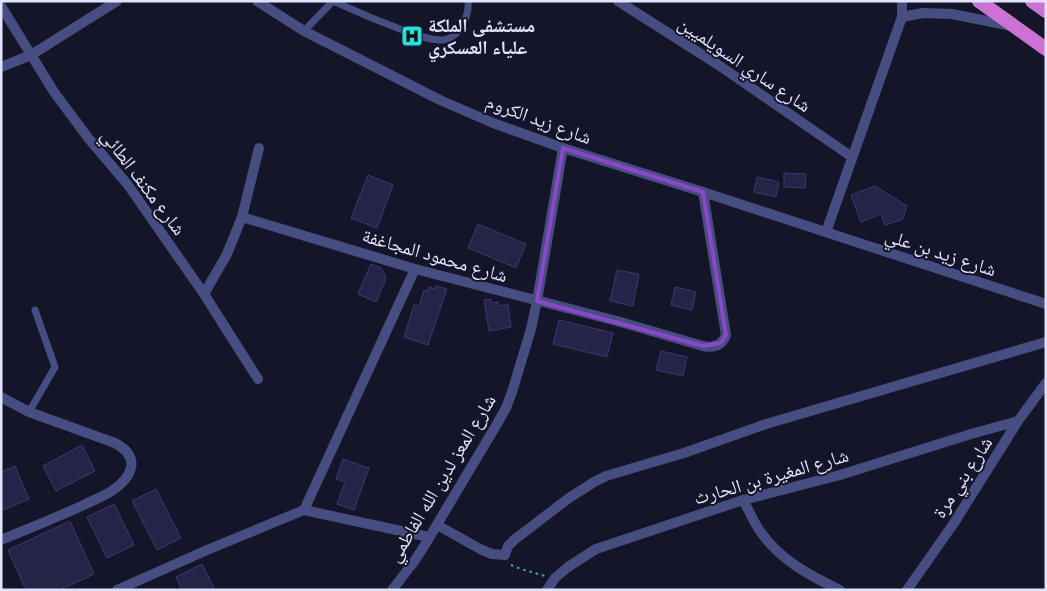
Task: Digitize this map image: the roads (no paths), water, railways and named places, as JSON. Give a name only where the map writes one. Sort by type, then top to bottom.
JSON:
[{"type":"highway","points":[[979,1],[1046,49]]},
{"type":"highway","points":[[1032,1],[1046,11]]},
{"type":"street","points":[[1,67],[31,55],[117,1]]},
{"type":"street","name":"شارع زيد الكروم","points":[[257,1],[304,31],[440,100],[493,123],[563,148],[826,232]]},
{"type":"street","name":"شارع ساري السويلميين","points":[[618,1],[717,64],[852,157]]},
{"type":"street","points":[[826,232],[902,17],[902,1]]},
{"type":"street","name":"شارع مكنف الطائي","points":[[1,6],[70,113],[128,185],[204,294],[258,379]]},
{"type":"street","points":[[902,17],[923,13],[952,14],[1015,27]]},
{"type":"street","points":[[204,294],[227,254],[242,217],[259,148]]},
{"type":"street","name":"شارع المعز لدين الله الفاطمي","points":[[392,590],[413,563],[437,525],[506,408],[526,347],[537,301],[563,148]]},
{"type":"street","name":"شارع محمود المجاغفة","points":[[242,217],[415,269],[710,347],[716,346],[724,340],[726,335],[703,192]]},
{"type":"street","name":"شارع زيد بن علي","points":[[826,232],[1046,304]]},
{"type":"street","points":[[304,510],[415,269]]},
{"type":"street","points":[[437,525],[482,550],[492,554],[505,555],[508,546],[514,540],[569,498],[600,479],[630,468],[684,453],[766,424],[1046,342]]},
{"type":"street","name":"شارع بني مرة","points":[[907,590],[954,523],[1018,421],[1046,383]]},
{"type":"street","points":[[1,397],[28,412],[115,443],[124,448],[132,459],[132,465],[126,478],[112,491],[60,516],[1,540]]},
{"type":"street","name":"شارع المغيرة بن الحارث","points":[[547,590],[555,578],[577,559],[596,549],[743,500],[840,475],[1018,421]]},
{"type":"street","points":[[743,500],[760,531],[775,550],[795,566],[840,590]]},
{"type":"street","points":[[117,590],[304,510],[429,537]]},
{"type":"lane","points":[[304,31],[333,1],[378,22],[416,35],[444,40],[453,36],[462,27],[469,8],[468,1]]},
{"type":"lane","points":[[28,412],[54,367],[35,310]]},
{"type":"place","name":"مستشفى الملكة علياء العسكري","points":[[412,36]]}]
